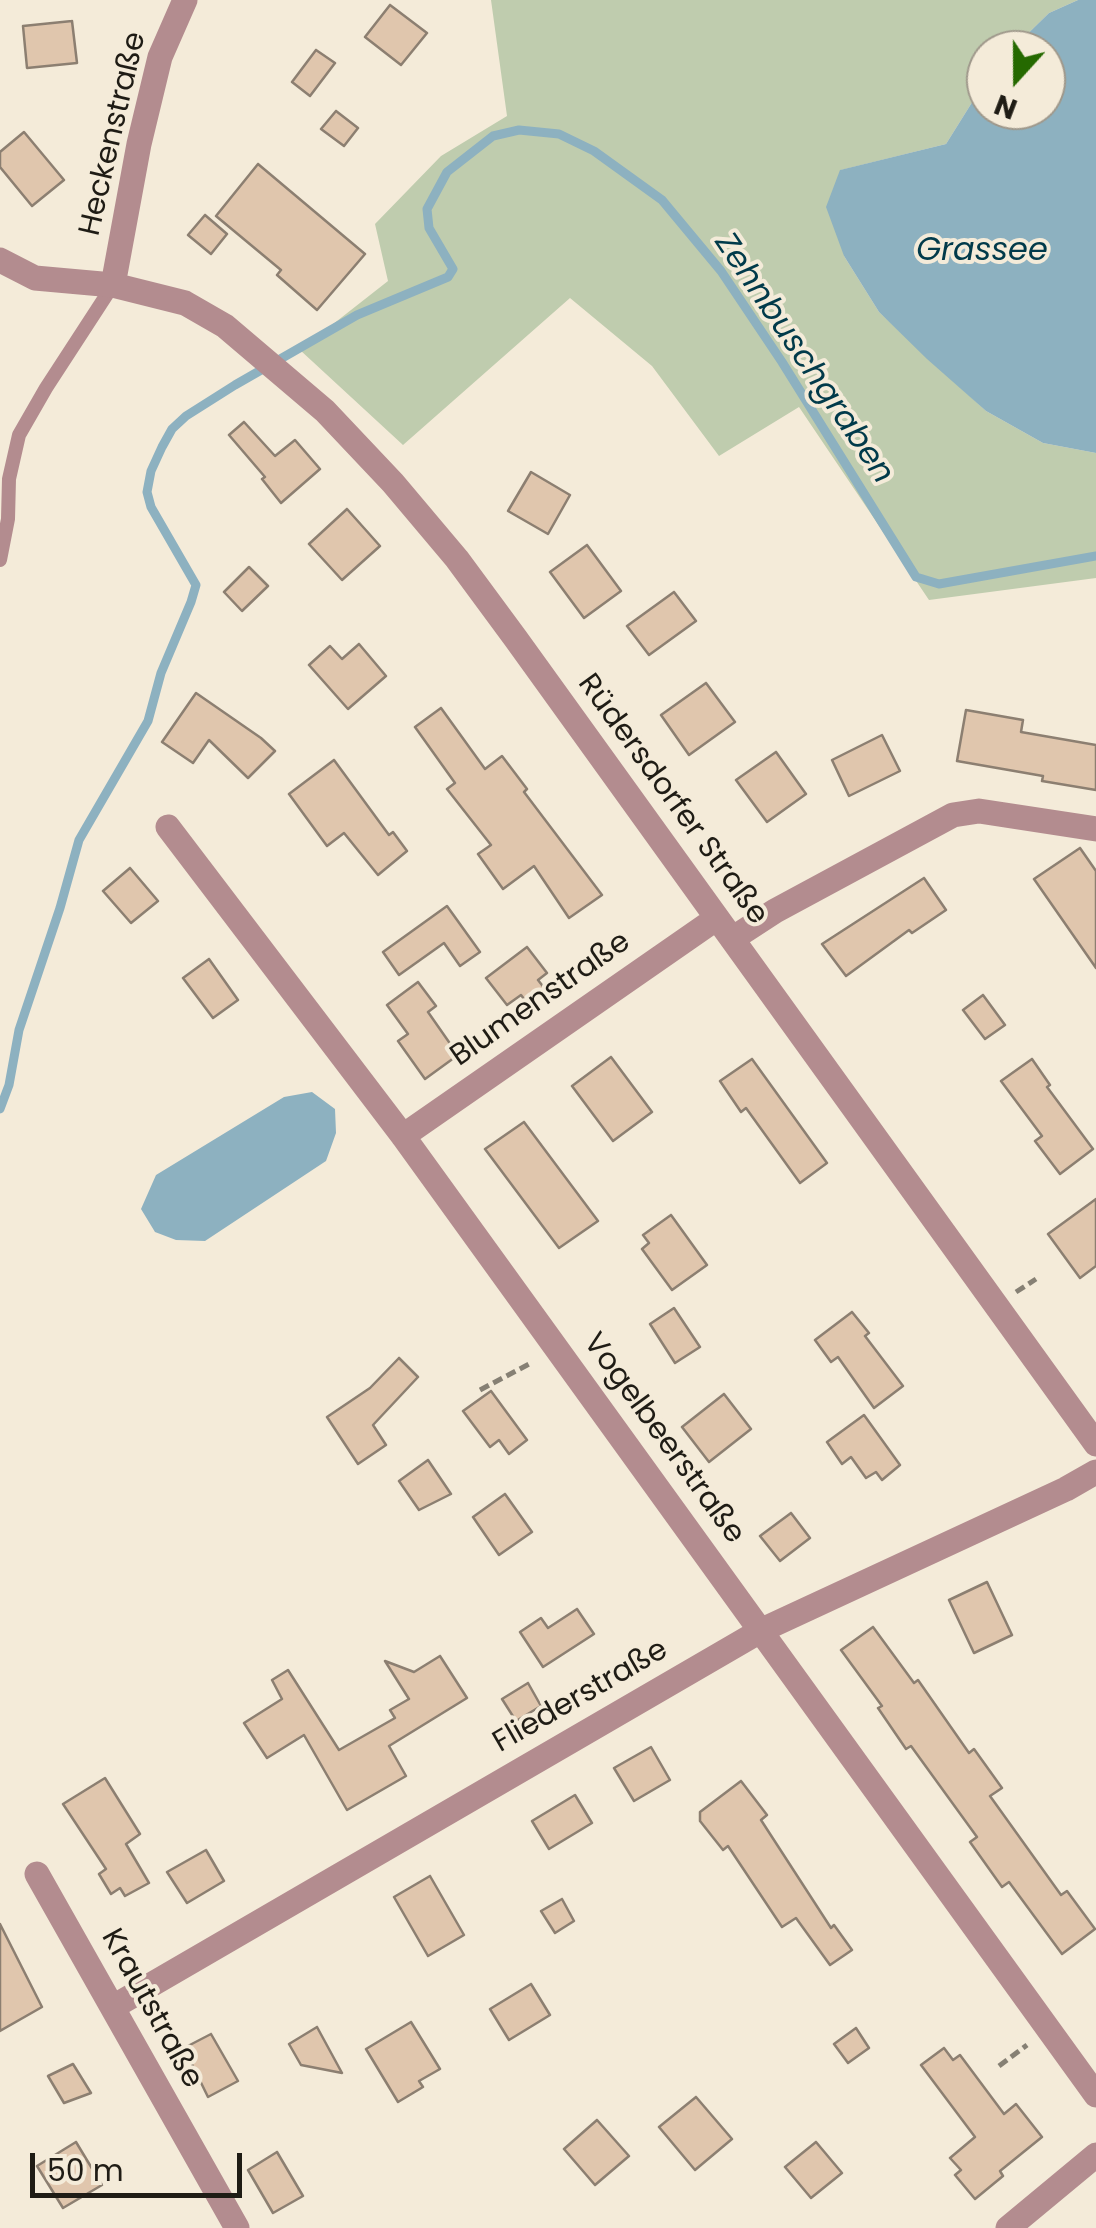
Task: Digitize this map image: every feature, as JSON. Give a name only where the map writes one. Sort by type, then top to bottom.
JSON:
[{"type":"street","name":"Heckenstraße","points":[[113,285],[139,144],[160,57],[185,0]]},
{"type":"street","name":"Rüdersdorfer Straße","points":[[0,260],[35,278],[113,285],[185,304],[226,326],[287,376],[393,482],[457,558],[1096,1444]]},
{"type":"street","points":[[732,939],[774,911],[953,815],[979,811],[1096,829]]},
{"type":"street","name":"Vogelbeerstraße","points":[[168,827],[403,1136],[1096,2096]]},
{"type":"street","name":"Blumenstraße","points":[[403,1136],[717,918]]},
{"type":"street","name":"Fliederstraße","points":[[113,2007],[762,1630],[1066,1490],[1096,1472]]},
{"type":"street","name":"Krautstraße","points":[[37,1874],[236,2228]]},
{"type":"street","points":[[1008,2228],[1096,2156]]},
{"type":"lane","points":[[0,560],[8,519],[9,479],[19,435],[113,285]]},
{"type":"path","points":[[480,1390],[558,1348]]},
{"type":"path","points":[[999,2066],[1050,2029]]},
{"type":"green space","points":[[491,0],[1078,0],[1049,13],[1032,30],[966,30],[966,112],[946,144],[841,170],[844,256],[879,312],[986,411],[1043,443],[1096,453],[1096,578],[929,600],[799,407],[719,456],[652,366],[570,298],[403,445],[300,350],[388,281],[375,224],[441,156],[507,116]]},
{"type":"water","name":"Grassee","points":[[1078,0],[1096,0],[1096,453],[1043,443],[986,411],[927,359],[879,312],[844,256],[826,207],[840,170],[946,144],[966,112],[966,130],[1066,130],[1066,30],[1032,30],[1049,13]]},
{"type":"water","points":[[312,1092],[335,1109],[336,1133],[326,1161],[205,1241],[176,1240],[155,1232],[141,1209],[156,1175],[284,1097]]},
{"type":"building","points":[[390,5],[427,33],[401,65],[365,37]]},
{"type":"building","points":[[72,21],[77,63],[27,68],[23,26]]},
{"type":"building","points":[[316,50],[335,63],[310,96],[292,82]]},
{"type":"building","points":[[336,111],[358,128],[344,146],[321,129]]},
{"type":"building","points":[[24,132],[64,180],[32,206],[0,167],[0,152]]},
{"type":"building","points":[[258,164],[365,254],[317,310],[277,275],[281,270],[216,216]]},
{"type":"building","points":[[205,215],[227,234],[211,254],[188,235]]},
{"type":"building","points":[[244,422],[275,456],[295,440],[320,469],[281,503],[262,479],[265,477],[229,435]]},
{"type":"building","points":[[531,472],[570,495],[548,534],[508,511]]},
{"type":"building","points":[[347,509],[380,546],[342,580],[309,544]]},
{"type":"building","points":[[587,545],[621,591],[584,618],[550,572]]},
{"type":"building","points":[[249,567],[268,586],[242,611],[224,592]]},
{"type":"building","points":[[674,592],[696,621],[649,655],[627,626]]},
{"type":"building","points":[[359,644],[386,676],[348,709],[309,665],[330,646],[342,659]]},
{"type":"building","points":[[706,683],[735,722],[689,755],[661,715]]},
{"type":"building","points":[[196,693],[275,751],[248,778],[209,740],[193,763],[162,742]]},
{"type":"building","points":[[441,708],[485,769],[502,756],[527,789],[524,792],[602,895],[569,918],[534,866],[503,889],[478,854],[491,845],[447,789],[455,783],[415,727]]},
{"type":"building","points":[[966,710],[1023,720],[1021,732],[1096,745],[1096,790],[957,761]]},
{"type":"building","points":[[882,735],[900,771],[849,796],[832,760]]},
{"type":"building","points":[[776,752],[806,794],[767,822],[736,780]]},
{"type":"building","points":[[334,760],[389,835],[393,832],[407,851],[378,875],[344,833],[327,846],[289,794]]},
{"type":"building","points":[[1080,848],[1096,871],[1096,968],[1034,879]]},
{"type":"building","points":[[130,868],[158,901],[131,923],[103,891]]},
{"type":"building","points":[[924,878],[946,910],[912,933],[909,930],[846,976],[822,944]]},
{"type":"building","points":[[447,906],[480,952],[460,966],[444,943],[399,975],[383,952]]},
{"type":"building","points":[[527,947],[547,973],[538,980],[545,989],[527,1003],[521,995],[507,1005],[486,978]]},
{"type":"building","points":[[209,959],[238,1000],[213,1018],[183,978]]},
{"type":"building","points":[[418,982],[436,1006],[428,1012],[458,1055],[425,1079],[398,1041],[408,1034],[387,1005]]},
{"type":"building","points":[[983,995],[1005,1025],[985,1039],[963,1010]]},
{"type":"building","points":[[611,1057],[652,1112],[613,1141],[572,1086]]},
{"type":"building","points":[[752,1059],[827,1163],[800,1183],[746,1108],[741,1112],[720,1081]]},
{"type":"building","points":[[1032,1059],[1050,1085],[1047,1087],[1093,1149],[1060,1174],[1035,1141],[1042,1136],[1001,1081]]},
{"type":"building","points":[[524,1122],[598,1221],[559,1248],[485,1149]]},
{"type":"building","points":[[1096,1199],[1096,1266],[1080,1278],[1048,1234]]},
{"type":"building","points":[[671,1215],[707,1265],[672,1290],[642,1249],[649,1243],[643,1235]]},
{"type":"building","points":[[674,1308],[700,1347],[675,1363],[650,1324]]},
{"type":"building","points":[[852,1312],[903,1386],[874,1408],[838,1357],[831,1362],[815,1340]]},
{"type":"building","points":[[399,1358],[418,1377],[373,1425],[386,1445],[358,1464],[327,1417],[370,1388]]},
{"type":"building","points":[[491,1391],[527,1440],[509,1454],[499,1440],[490,1447],[463,1411]]},
{"type":"building","points":[[724,1394],[751,1429],[709,1462],[682,1427]]},
{"type":"building","points":[[864,1415],[900,1465],[882,1480],[876,1472],[866,1478],[851,1457],[842,1464],[827,1442]]},
{"type":"building","points":[[428,1460],[451,1494],[419,1510],[399,1481]]},
{"type":"building","points":[[505,1494],[532,1532],[499,1555],[473,1517]]},
{"type":"building","points":[[791,1513],[810,1538],[780,1561],[760,1536]]},
{"type":"building","points":[[987,1582],[1012,1635],[974,1653],[949,1600]]},
{"type":"building","points":[[577,1609],[594,1634],[543,1667],[520,1632],[541,1618],[548,1628]]},
{"type":"building","points":[[873,1627],[914,1683],[918,1680],[969,1753],[974,1749],[1002,1788],[990,1796],[1061,1895],[1067,1891],[1095,1929],[1062,1954],[1009,1882],[1002,1887],[970,1842],[977,1837],[911,1746],[906,1749],[878,1708],[882,1706],[841,1650]]},
{"type":"building","points":[[440,1656],[467,1698],[389,1746],[406,1776],[347,1810],[304,1735],[267,1758],[244,1723],[282,1699],[272,1680],[288,1670],[339,1750],[395,1718],[390,1710],[409,1699],[385,1661],[414,1672]]},
{"type":"building","points":[[528,1683],[541,1706],[516,1721],[502,1699]]},
{"type":"building","points":[[651,1747],[670,1780],[634,1801],[614,1768]]},
{"type":"building","points":[[105,1778],[140,1834],[126,1844],[149,1883],[125,1896],[120,1888],[111,1894],[99,1874],[106,1869],[63,1804]]},
{"type":"building","points":[[741,1781],[767,1815],[761,1820],[831,1928],[834,1925],[852,1950],[830,1965],[796,1918],[782,1927],[728,1846],[723,1850],[700,1821],[700,1812]]},
{"type":"building","points":[[575,1795],[592,1823],[549,1849],[532,1821]]},
{"type":"building","points":[[206,1850],[224,1881],[187,1903],[167,1872]]},
{"type":"building","points":[[430,1876],[464,1935],[428,1956],[394,1897]]},
{"type":"building","points":[[562,1899],[574,1921],[555,1933],[541,1911]]},
{"type":"building","points":[[0,1924],[42,2007],[0,2031]]},
{"type":"building","points":[[531,1984],[550,2015],[509,2040],[490,2009]]},
{"type":"building","points":[[411,2022],[440,2069],[419,2081],[423,2087],[398,2102],[366,2049]]},
{"type":"building","points":[[317,2027],[342,2073],[301,2065],[289,2044]]},
{"type":"building","points":[[856,2028],[869,2048],[848,2063],[834,2044]]},
{"type":"building","points":[[211,2034],[238,2081],[208,2097],[184,2048]]},
{"type":"building","points":[[944,2048],[953,2060],[960,2055],[1004,2114],[1016,2104],[1042,2137],[1000,2171],[1003,2176],[975,2199],[955,2175],[961,2170],[950,2158],[975,2137],[921,2065]]},
{"type":"building","points":[[73,2064],[91,2093],[64,2103],[48,2076]]},
{"type":"building","points":[[696,2097],[732,2139],[695,2170],[659,2127]]},
{"type":"building","points":[[597,2120],[629,2156],[595,2185],[564,2149]]},
{"type":"building","points":[[76,2142],[102,2185],[63,2208],[37,2166]]},
{"type":"building","points":[[816,2142],[842,2173],[811,2198],[785,2167]]},
{"type":"building","points":[[277,2152],[303,2196],[273,2213],[248,2170]]},
{"type":"waterway","name":"Zehnbuschgraben","points":[[0,1109],[9,1085],[19,1030],[79,840],[148,721],[161,673],[196,585],[151,507],[147,492],[162,447],[172,429],[186,416],[235,385],[357,315],[448,277],[453,269],[429,228],[427,209],[447,172],[493,136],[519,130],[559,134],[594,151],[662,200],[721,271],[916,577],[939,584],[1096,556]]}]
